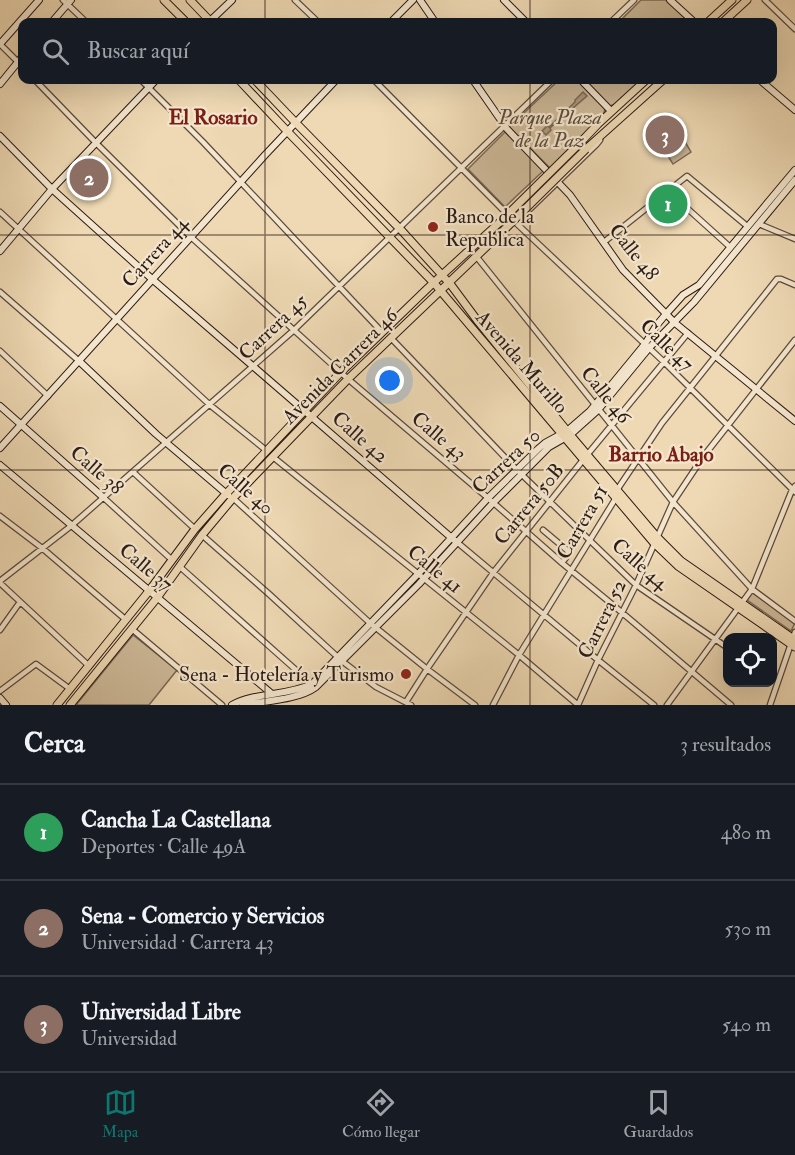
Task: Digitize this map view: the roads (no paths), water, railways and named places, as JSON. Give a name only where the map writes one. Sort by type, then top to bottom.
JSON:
[{"type":"main road","points":[[164,0],[182,18]]},
{"type":"main road","points":[[190,0],[206,18]]},
{"type":"main road","points":[[712,18],[732,0]]},
{"type":"main road","points":[[727,18],[747,0]]},
{"type":"main road","name":"Avenida Murillo","points":[[243,84],[434,283],[655,540],[739,606],[794,640]]},
{"type":"main road","name":"Avenida Murillo","points":[[259,84],[435,267],[566,435]]},
{"type":"main road","name":"Avenida Carrera 46","points":[[57,705],[195,529],[230,496],[308,414],[441,291],[501,227],[583,146],[598,124],[641,84]]},
{"type":"main road","name":"Avenida Carrera 46","points":[[583,146],[607,131],[659,84]]},
{"type":"main road","name":"Avenida Carrera 46","points":[[308,414],[341,372],[382,332],[442,275],[501,227]]},
{"type":"main road","points":[[435,267],[450,268]]},
{"type":"main road","name":"Avenida Carrera 46","points":[[70,705],[157,598],[230,496]]},
{"type":"street","points":[[23,18],[39,0]]},
{"type":"street","points":[[214,18],[232,0]]},
{"type":"street","points":[[295,0],[314,18]]},
{"type":"street","points":[[395,18],[413,0]]},
{"type":"street","points":[[420,0],[432,18]]},
{"type":"street","points":[[504,0],[522,18]]},
{"type":"street","points":[[615,18],[634,0]]},
{"type":"street","points":[[670,0],[690,18]]},
{"type":"street","points":[[765,0],[795,29]]},
{"type":"street","points":[[55,18],[67,1],[82,18]]},
{"type":"street","points":[[18,24],[0,44],[18,59]]},
{"type":"street","points":[[0,84],[18,65]]},
{"type":"street","name":"Calle 43","points":[[39,84],[191,237],[348,379],[730,705]]},
{"type":"street","points":[[145,84],[382,332]]},
{"type":"street","points":[[0,251],[52,189],[151,84]]},
{"type":"street","name":"Carrera 44","points":[[0,448],[286,131],[332,84]]},
{"type":"street","points":[[379,84],[506,213]]},
{"type":"street","name":"Calle 48","points":[[476,84],[505,126],[559,181],[623,270],[675,322],[795,421]]},
{"type":"street","name":"Carrera 45","points":[[0,582],[104,498],[294,330],[548,84]]},
{"type":"street","points":[[585,84],[611,111]]},
{"type":"street","points":[[765,84],[795,110]]},
{"type":"street","points":[[598,124],[497,221],[501,227],[507,232],[596,145],[607,131]]},
{"type":"street","name":"Calle 42","points":[[0,136],[52,189],[152,279],[493,573],[654,705]]},
{"type":"street","name":"Carrera 50","points":[[243,705],[300,695],[310,691],[313,685],[340,659],[376,628],[424,579],[455,540],[545,442],[566,435],[597,408],[647,346],[666,314],[683,295],[699,285],[795,170]]},
{"type":"street","points":[[604,242],[687,176],[747,226]]},
{"type":"street","name":"Carrera 50","points":[[647,346],[681,316],[795,180]]},
{"type":"street","points":[[668,191],[730,248]]},
{"type":"street","points":[[654,202],[672,221]]},
{"type":"street","name":"Calle 41","points":[[0,212],[210,405],[578,705]]},
{"type":"street","name":"Calle 47","points":[[516,223],[664,362],[794,489]]},
{"type":"street","points":[[759,224],[795,239]]},
{"type":"street","name":"Calle 46","points":[[476,256],[673,502],[752,589],[795,621]]},
{"type":"street","name":"Carrera 51","points":[[493,705],[519,655],[614,501],[616,494],[662,423],[779,278],[795,285]]},
{"type":"street","name":"Calle 40","points":[[0,292],[370,623],[475,705]]},
{"type":"street","points":[[672,308],[673,315],[681,316]]},
{"type":"street","points":[[660,322],[666,323],[667,330]]},
{"type":"street","name":"Carrera 50B","points":[[409,704],[427,669],[493,573],[688,333]]},
{"type":"street","name":"Calle 44","points":[[391,339],[519,472],[636,585],[723,645]]},
{"type":"street","name":"Carrera 52","points":[[578,705],[673,502],[703,457],[795,340]]},
{"type":"street","points":[[0,351],[48,396]]},
{"type":"street","name":"Calle 38","points":[[0,406],[171,559]]},
{"type":"street","name":"Calle 37","points":[[0,465],[272,694]]},
{"type":"street","points":[[133,472],[195,529]]},
{"type":"street","points":[[667,705],[752,589],[794,489]]},
{"type":"street","points":[[0,516],[42,548],[125,620]]},
{"type":"street","points":[[543,530],[568,552],[562,563]]},
{"type":"street","points":[[202,535],[340,659],[376,687],[409,704]]},
{"type":"street","name":"Carrera 50","points":[[340,659],[370,623],[455,540]]},
{"type":"street","points":[[179,566],[313,685]]},
{"type":"street","points":[[0,582],[88,666]]},
{"type":"street","points":[[0,630],[20,602]]},
{"type":"street","points":[[132,628],[222,705]]},
{"type":"street","points":[[777,677],[794,640]]},
{"type":"street","points":[[0,691],[36,664],[70,689]]},
{"type":"street","name":"Carrera 50","points":[[232,705],[240,701],[313,685]]},
{"type":"street","points":[[770,705],[774,687]]},
{"type":"street","points":[[0,698],[6,705]]},
{"type":"place","name":"Universidad Libre","points":[[665,135]]},
{"type":"place","name":"Sena - Comercio y Servicios","points":[[89,178]]},
{"type":"place","name":"Cancha La Castellana","points":[[668,204]]},
{"type":"place","name":"Banco de la Republica","points":[[433,227]]},
{"type":"place","name":"Sena - Hotelería y Turismo","points":[[406,674]]},
{"type":"district","name":"El Rosario","points":[[213,117]]},
{"type":"district","name":"Barrio Abajo","points":[[661,454]]},
{"type":"park label","name":"Parque Plaza de la Paz","points":[[550,128]]}]
